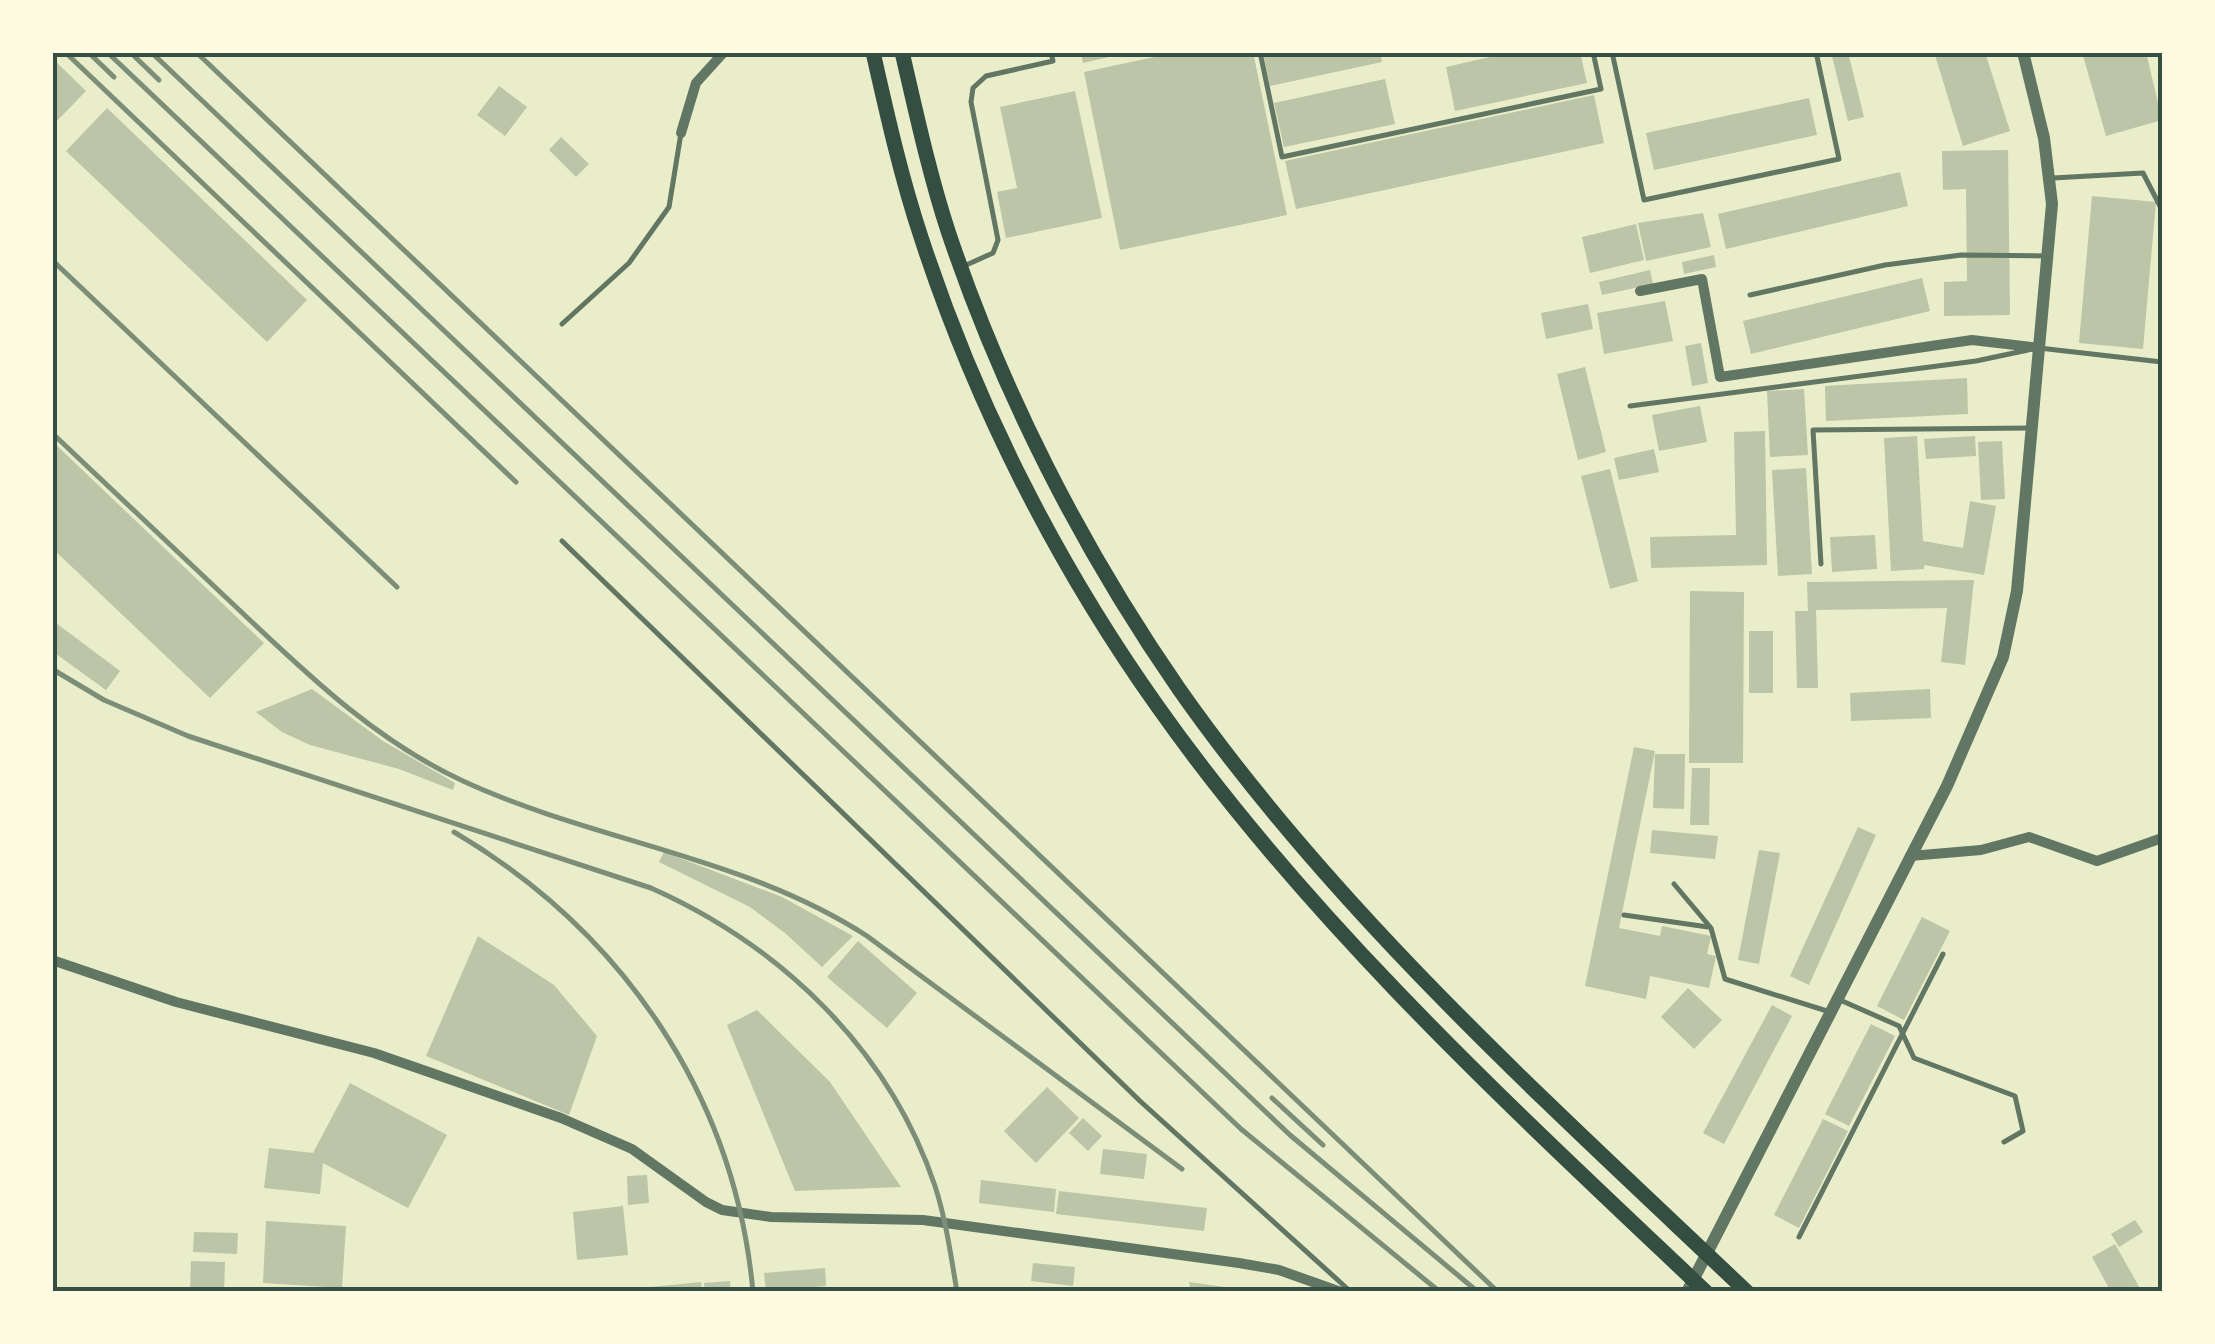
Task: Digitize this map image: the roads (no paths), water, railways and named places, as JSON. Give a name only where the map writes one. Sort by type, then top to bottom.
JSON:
[{"type":"highway","points":[[873,52],[920,237],[978,383],[1063,556],[1138,679],[1210,778],[1341,930],[1690,1285],[1706,1292]]},
{"type":"highway","points":[[902,52],[934,184],[961,267],[1025,420],[1088,542],[1162,663],[1289,830],[1411,964],[1598,1151],[1747,1292]]},
{"type":"street","points":[[681,133],[696,83],[724,52]]},
{"type":"street","points":[[1690,1285],[1963,751],[2003,657],[2016,591],[2052,204],[2044,138],[2023,52]]},
{"type":"street","points":[[1640,291],[1702,280],[1720,377],[1972,340],[2040,348]]},
{"type":"street","points":[[1910,856],[1981,850],[2030,837],[2097,861],[2162,838]]},
{"type":"street","points":[[52,964],[68,964],[176,1002],[374,1053],[561,1118],[632,1149],[722,1210],[771,1217],[868,1216],[945,1222],[1239,1262],[1279,1270],[1341,1292]]},
{"type":"lane","points":[[961,267],[993,253],[998,240],[971,102],[973,88],[986,76],[1053,61],[1051,52]]},
{"type":"lane","points":[[1260,52],[1282,157],[1600,89],[1593,52]]},
{"type":"lane","points":[[1612,52],[1644,200],[1839,159],[1816,52]]},
{"type":"lane","points":[[562,324],[628,263],[669,207],[681,133]]},
{"type":"lane","points":[[2050,178],[2144,174],[2162,210]]},
{"type":"lane","points":[[1750,294],[1904,262],[1961,255],[2048,256]]},
{"type":"lane","points":[[1630,406],[1976,361],[2040,348],[2162,362]]},
{"type":"lane","points":[[1821,564],[1813,430],[2032,428]]},
{"type":"lane","points":[[562,541],[1140,1101],[1351,1292]]},
{"type":"lane","points":[[1674,884],[1711,928],[1725,979],[1898,1026],[1914,1058],[2014,1096],[2023,1131],[2004,1142]]},
{"type":"lane","points":[[1624,915],[1711,928]]},
{"type":"lane","points":[[1799,1238],[1942,954]]},
{"type":"railway","points":[[65,52],[516,482]]},
{"type":"railway","points":[[88,52],[114,77]]},
{"type":"railway","points":[[107,52],[1241,1129],[1440,1292]]},
{"type":"railway","points":[[130,52],[159,80]]},
{"type":"railway","points":[[151,52],[1290,1135],[1478,1292]]},
{"type":"railway","points":[[196,52],[1498,1292]]},
{"type":"railway","points":[[52,260],[397,587]]},
{"type":"railway","points":[[52,433],[315,680],[400,746],[463,781],[513,802],[720,868],[820,909],[867,936],[1182,1169]]},
{"type":"railway","points":[[52,669],[104,700],[188,736],[651,888],[744,940],[824,1007],[890,1090],[915,1136],[935,1186],[957,1292]]},
{"type":"railway","points":[[454,832],[514,872],[569,918],[618,969],[660,1025],[695,1086],[722,1151],[742,1220],[753,1292]]},
{"type":"railway","points":[[1272,1098],[1323,1145]]}]
